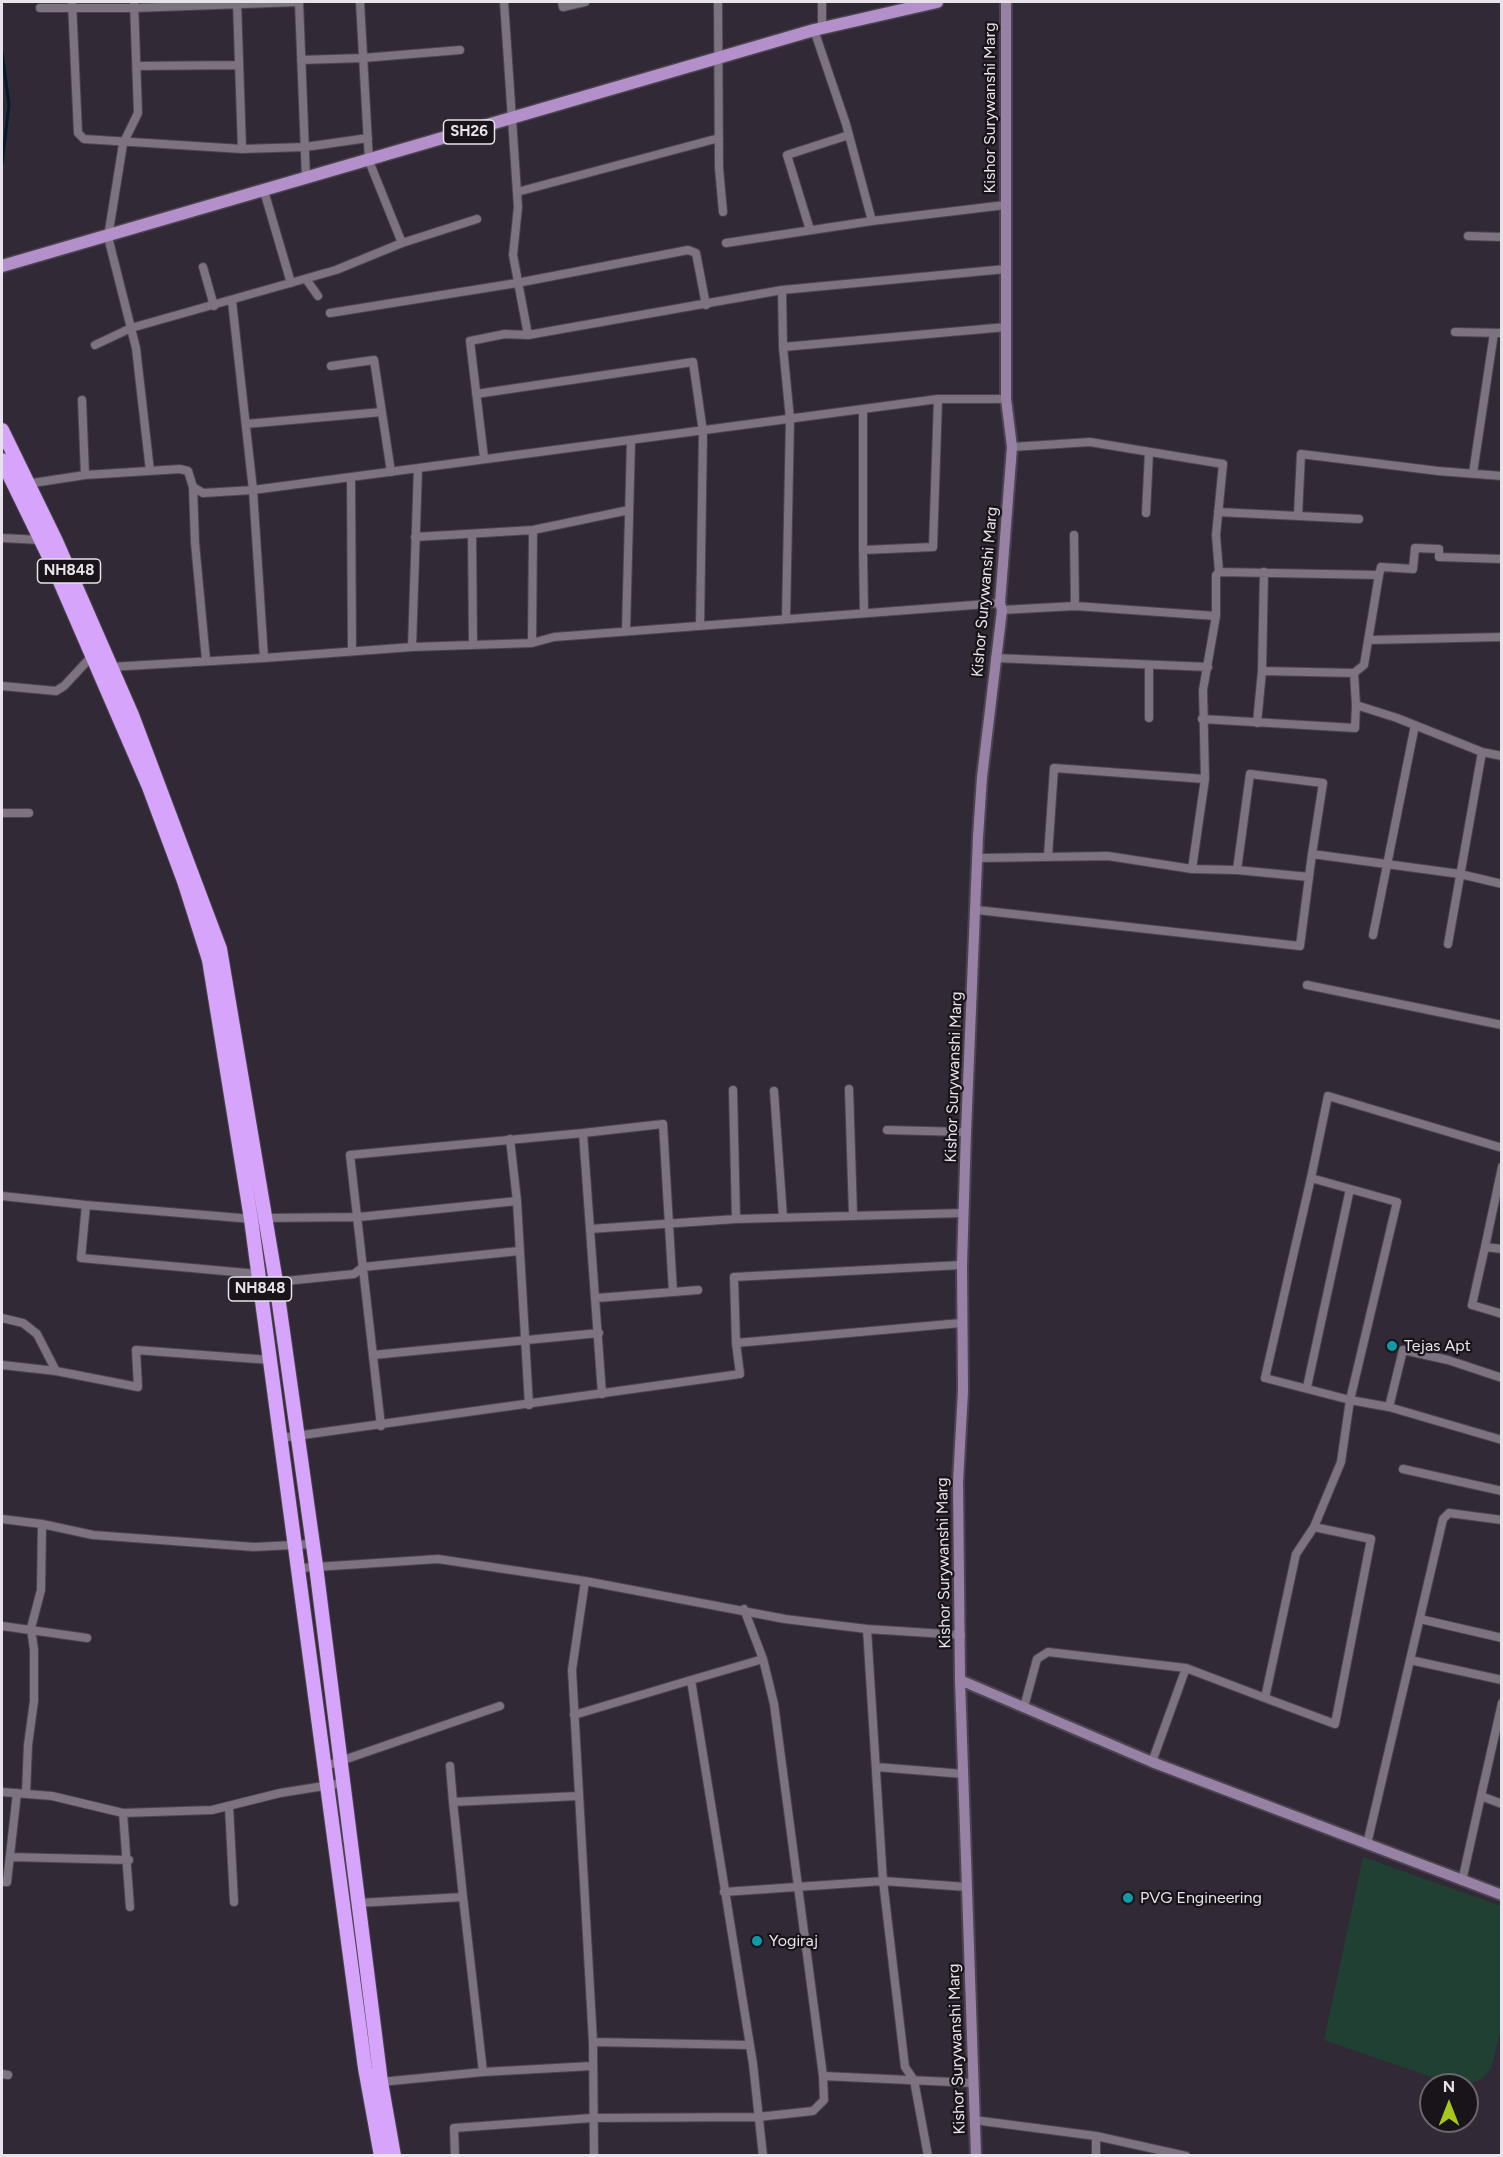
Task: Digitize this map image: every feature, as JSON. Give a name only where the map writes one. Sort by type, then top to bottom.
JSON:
[{"type":"highway","name":"NH848","points":[[2,430],[40,540],[162,818],[209,960],[251,1219],[300,1568],[365,2068],[383,2131],[394,2156]]},
{"type":"highway","name":"NH848","points":[[2,460],[22,486],[110,667],[136,726],[220,949],[276,1282],[316,1566],[381,2082],[383,2131],[381,2156]]},
{"type":"highway","points":[[308,1630],[324,1628]]},
{"type":"highway","points":[[317,1700],[333,1698]]},
{"type":"main road","name":"SH26","points":[[2,266],[818,29],[937,2]]},
{"type":"street","points":[[40,8],[72,5],[298,2],[306,178]]},
{"type":"street","points":[[360,2],[369,161],[402,243]]},
{"type":"street","points":[[504,2],[510,120],[517,192],[517,223],[513,255],[528,335]]},
{"type":"street","points":[[562,2],[563,7],[585,2]]},
{"type":"street","points":[[718,2],[719,138],[723,212]]},
{"type":"street","points":[[822,2],[818,29],[872,221]]},
{"type":"street","name":"Kishor Surywanshi Marg","points":[[976,2156],[960,1680],[958,1482],[963,1391],[961,1323],[966,1132],[982,777],[1001,607],[1012,447],[1006,399],[1006,2]]},
{"type":"street","points":[[237,4],[242,149]]},
{"type":"street","points":[[72,5],[78,133],[84,140],[242,149],[305,147],[368,138]]},
{"type":"street","points":[[134,5],[138,113],[123,144],[108,237],[136,348],[150,471]]},
{"type":"street","points":[[301,60],[363,58],[460,50]]},
{"type":"street","points":[[137,66],[239,65]]},
{"type":"street","points":[[810,230],[788,155],[849,135]]},
{"type":"street","points":[[517,192],[719,138]]},
{"type":"street","points":[[264,191],[291,283]]},
{"type":"street","points":[[726,243],[872,221],[1005,205]]},
{"type":"street","points":[[95,345],[131,328],[306,279],[402,243],[477,219]]},
{"type":"street","points":[[1468,236],[1502,237]]},
{"type":"street","points":[[330,313],[518,283],[688,250],[696,253],[706,305]]},
{"type":"street","points":[[203,267],[214,306]]},
{"type":"street","points":[[484,458],[470,341],[505,334],[528,335],[782,290],[1006,269]]},
{"type":"street","points":[[306,279],[318,296]]},
{"type":"street","points":[[782,290],[783,346],[790,419],[786,618]]},
{"type":"street","points":[[232,301],[253,490],[264,658]]},
{"type":"street","points":[[783,346],[1006,327]]},
{"type":"street","points":[[1455,332],[1498,333],[1473,473]]},
{"type":"street","points":[[331,366],[374,360],[391,472]]},
{"type":"street","points":[[476,394],[693,362],[703,432],[700,625]]},
{"type":"street","points":[[193,487],[203,493],[253,490],[484,458],[863,411],[938,399],[1006,399]]},
{"type":"street","points":[[863,550],[933,547],[938,399]]},
{"type":"street","points":[[82,400],[85,475]]},
{"type":"street","points":[[863,411],[864,612]]},
{"type":"street","points":[[246,424],[382,412]]},
{"type":"street","points":[[626,631],[631,441]]},
{"type":"street","points":[[1012,447],[1089,442],[1223,464],[1216,535],[1219,572],[1216,575],[1216,616],[1203,690],[1205,779],[1192,869]]},
{"type":"street","points":[[1146,513],[1149,452]]},
{"type":"street","points":[[1298,515],[1301,454],[1502,476]]},
{"type":"street","points":[[412,647],[418,468]]},
{"type":"street","points":[[22,486],[85,475],[185,470],[193,487],[195,543],[206,660]]},
{"type":"street","points":[[351,478],[352,651]]},
{"type":"street","points":[[416,537],[532,530],[629,510]]},
{"type":"street","points":[[1218,512],[1359,519]]},
{"type":"street","points":[[532,530],[532,643]]},
{"type":"street","points":[[472,534],[473,645]]},
{"type":"street","points":[[1074,535],[1075,606]]},
{"type":"street","points":[[2,538],[40,540]]},
{"type":"street","points":[[1262,671],[1354,673],[1364,665],[1381,567],[1413,569],[1415,548],[1439,549],[1439,557],[1502,559]]},
{"type":"street","points":[[1219,572],[1379,575]]},
{"type":"street","points":[[1257,723],[1262,671],[1264,572]]},
{"type":"street","points":[[110,667],[198,664],[206,660],[412,647],[532,643],[554,637],[864,612],[1075,606],[1216,616]]},
{"type":"street","points":[[1370,640],[1502,637]]},
{"type":"street","points":[[2,686],[56,691],[64,686],[92,656]]},
{"type":"street","points":[[995,658],[1208,667]]},
{"type":"street","points":[[1149,666],[1149,718]]},
{"type":"street","points":[[1202,719],[1355,728],[1354,673]]},
{"type":"street","points":[[1356,705],[1415,725],[1482,752],[1502,756]]},
{"type":"street","points":[[1373,934],[1415,725]]},
{"type":"street","points":[[1448,944],[1482,752]]},
{"type":"street","points":[[1048,856],[1054,768],[1205,779]]},
{"type":"street","points":[[977,910],[1300,946],[1323,783],[1250,774],[1238,870]]},
{"type":"street","points":[[2,813],[29,813]]},
{"type":"street","points":[[1312,854],[1386,866],[1460,874],[1502,884]]},
{"type":"street","points":[[979,858],[1108,856],[1192,869],[1238,870],[1309,877]]},
{"type":"street","points":[[1307,985],[1502,1024]]},
{"type":"street","points":[[849,1089],[853,1214]]},
{"type":"street","points":[[733,1090],[736,1219]]},
{"type":"street","points":[[774,1091],[783,1217]]},
{"type":"street","points":[[1502,1148],[1328,1096],[1265,1378],[1307,1387],[1350,1400],[1389,1407],[1502,1440]]},
{"type":"street","points":[[381,1425],[359,1217],[350,1155],[663,1124],[673,1292]]},
{"type":"street","points":[[887,1130],[966,1132]]},
{"type":"street","points":[[583,1133],[597,1298],[602,1394]]},
{"type":"street","points":[[510,1139],[517,1201],[529,1405]]},
{"type":"street","points":[[1502,1167],[1472,1305],[1502,1314]]},
{"type":"street","points":[[1265,1698],[1296,1554],[1314,1527],[1341,1462],[1350,1400],[1398,1202],[1311,1178]]},
{"type":"street","points":[[1307,1387],[1350,1189]]},
{"type":"street","points":[[2,1196],[251,1219],[359,1217],[517,1201]]},
{"type":"street","points":[[86,1205],[81,1258],[258,1274]]},
{"type":"street","points":[[590,1229],[736,1219],[853,1214],[964,1213]]},
{"type":"street","points":[[1485,1247],[1502,1249]]},
{"type":"street","points":[[276,1282],[354,1274],[363,1267],[519,1251]]},
{"type":"street","points":[[281,1438],[740,1374],[736,1343],[734,1277],[962,1265]]},
{"type":"street","points":[[597,1298],[698,1290]]},
{"type":"street","points":[[2,1318],[23,1323],[37,1334],[56,1371]]},
{"type":"street","points":[[736,1343],[961,1323]]},
{"type":"street","points":[[373,1355],[599,1333]]},
{"type":"street","points":[[2,1365],[56,1371],[138,1387],[136,1350],[270,1360]]},
{"type":"street","points":[[1389,1407],[1403,1350],[1448,1360],[1502,1378]]},
{"type":"street","points":[[1402,1469],[1502,1491]]},
{"type":"street","points":[[1367,1844],[1445,1515],[1449,1513],[1502,1520]]},
{"type":"street","points":[[2,1519],[42,1524],[93,1535],[254,1547],[313,1544]]},
{"type":"street","points":[[27,1794],[28,1745],[34,1701],[34,1650],[31,1628],[40,1590],[42,1524]]},
{"type":"street","points":[[1024,1707],[1037,1659],[1048,1652],[1186,1668],[1335,1724],[1371,1539],[1314,1527]]},
{"type":"street","points":[[300,1568],[438,1559],[585,1581],[744,1609],[785,1619],[867,1629],[961,1635]]},
{"type":"street","points":[[585,1581],[572,1670],[592,2042],[594,2156]]},
{"type":"street","points":[[455,2156],[454,2128],[592,2118],[758,2117],[813,2111],[824,2100],[823,2076],[774,1704],[763,1659],[744,1609]]},
{"type":"street","points":[[1420,1619],[1502,1638]]},
{"type":"street","points":[[2,1626],[31,1628],[87,1638]]},
{"type":"street","points":[[867,1629],[883,1881],[905,2067],[914,2080],[928,2156]]},
{"type":"street","points":[[574,1715],[763,1659]]},
{"type":"street","points":[[1410,1660],[1502,1680]]},
{"type":"street","points":[[1152,1762],[1186,1668]]},
{"type":"street","points":[[691,1680],[747,2045],[753,2064],[763,2156]]},
{"type":"street","points":[[960,1680],[1152,1762],[1502,1895]]},
{"type":"street","points":[[1462,1881],[1502,1703]]},
{"type":"street","points":[[326,1766],[500,1706]]},
{"type":"street","points":[[450,1766],[483,2072]]},
{"type":"street","points":[[876,1767],[964,1774]]},
{"type":"street","points":[[2,1792],[52,1796],[123,1813],[229,1806],[280,1793],[343,1783]]},
{"type":"street","points":[[2,1882],[7,1882],[17,1793]]},
{"type":"street","points":[[453,1802],[578,1796]]},
{"type":"street","points":[[1481,1796],[1502,1804]]},
{"type":"street","points":[[229,1806],[234,1902]]},
{"type":"street","points":[[123,1813],[129,1860],[130,1907]]},
{"type":"street","points":[[10,1857],[129,1860]]},
{"type":"street","points":[[724,1892],[883,1881],[967,1887]]},
{"type":"street","points":[[358,1903],[463,1897]]},
{"type":"street","points":[[592,2042],[747,2045]]},
{"type":"street","points":[[381,2082],[483,2072],[592,2066]]},
{"type":"street","points":[[823,2076],[973,2083]]},
{"type":"street","points":[[975,2120],[1096,2136],[1186,2156]]},
{"type":"street","points":[[1096,2136],[1096,2156]]},
{"type":"green space","points":[[1363,1857],[1501,1906],[1501,2029],[1491,2068],[1482,2079],[1479,2080],[1479,2073],[1420,2073],[1324,2040]]},
{"type":"waterway","points":[[2,52],[9,105],[2,164]]},
{"type":"place","name":"Tejas Apt","points":[[1392,1346]]},
{"type":"place","name":"PVG Engineering","points":[[1128,1898]]},
{"type":"place","name":"Yogiraj","points":[[757,1941]]}]
